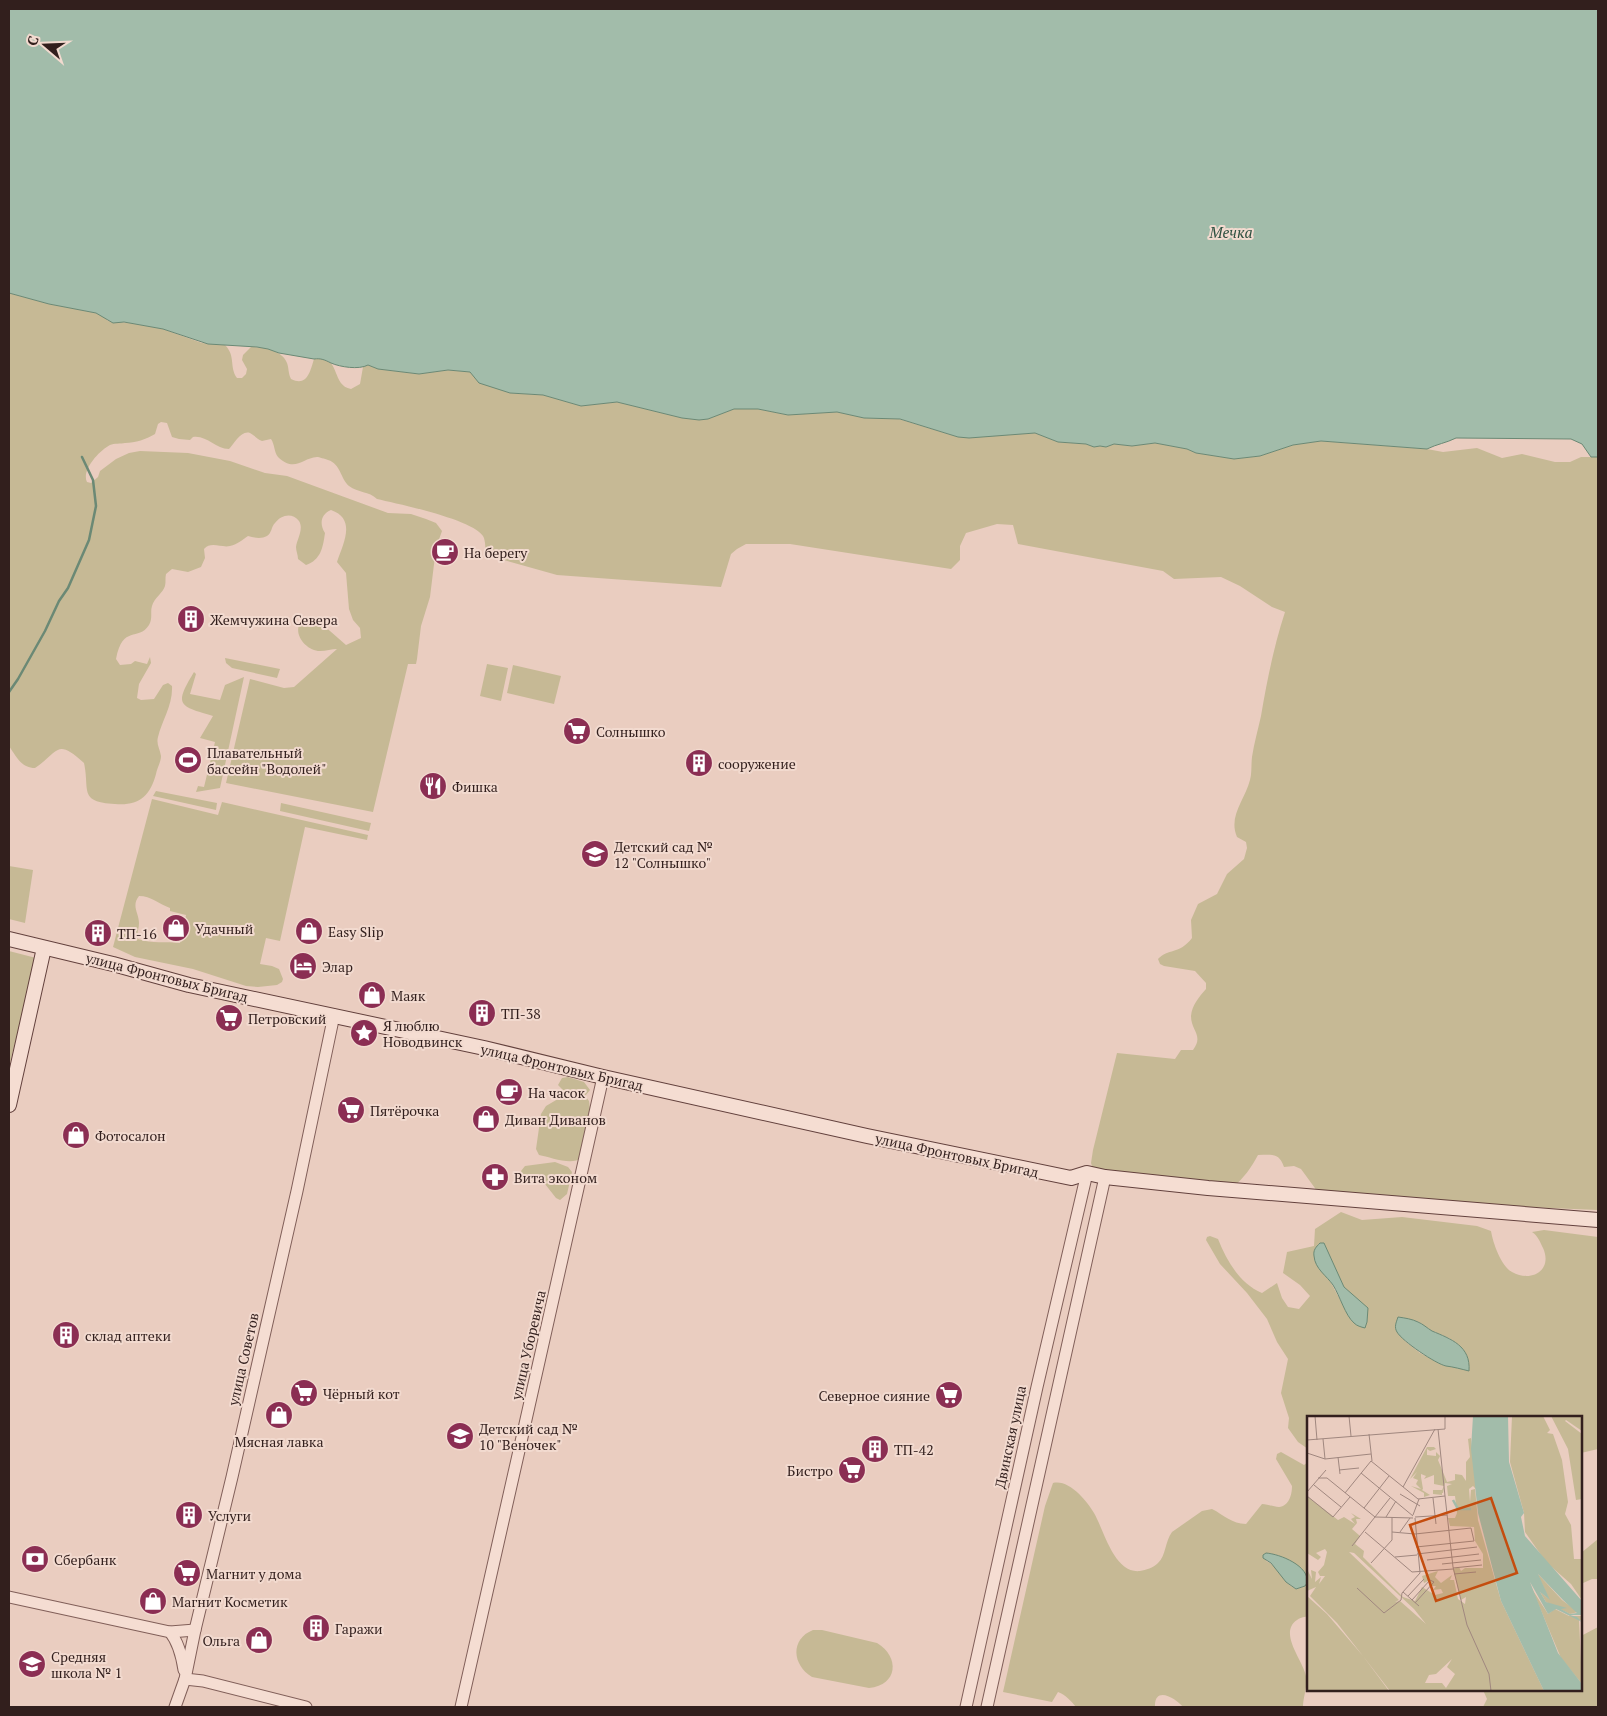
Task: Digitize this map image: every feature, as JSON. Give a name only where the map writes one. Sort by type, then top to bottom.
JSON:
[{"type":"main road","name":"улица Фронтовых Бригад","points":[[9,940],[189,985],[484,1048],[603,1077],[867,1136],[1071,1178],[1087,1173]]},
{"type":"main road","points":[[9,1105],[44,948]]},
{"type":"main road","points":[[1087,1173],[1105,1177],[1216,1188],[1598,1220]]},
{"type":"street","name":"улица Советов","points":[[175,1707],[185,1679],[232,1477],[293,1208],[334,1015]]},
{"type":"street","name":"улица Уборевича","points":[[461,1707],[509,1492],[543,1352],[603,1077]]},
{"type":"street","name":"Двинская улица","points":[[966,1707],[1036,1387],[1087,1173]]},
{"type":"street","points":[[987,1707],[1105,1177]]},
{"type":"street","points":[[9,1597],[170,1632],[195,1630]]},
{"type":"street","points":[[170,1632],[176,1640],[182,1658],[185,1679],[203,1681],[306,1707]]},
{"type":"shaded area","points":[[9,293],[49,304],[96,313],[105,317],[108,321],[163,329],[202,343],[225,345],[232,357],[233,370],[237,378],[242,378],[246,374],[247,369],[242,360],[243,355],[251,347],[256,347],[272,350],[281,355],[287,363],[291,379],[296,381],[304,380],[307,377],[314,359],[329,361],[340,382],[351,389],[360,384],[363,367],[368,365],[378,369],[419,374],[448,370],[470,372],[510,393],[543,395],[581,406],[617,402],[682,418],[699,420],[708,419],[734,409],[758,409],[788,415],[837,412],[864,418],[899,419],[958,437],[1035,433],[1058,442],[1086,444],[1094,447],[1106,447],[1114,444],[1132,446],[1155,443],[1187,449],[1196,453],[1234,459],[1260,456],[1293,445],[1321,441],[1427,449],[1443,452],[1477,448],[1502,458],[1522,454],[1555,462],[1570,462],[1581,457],[1598,457],[1598,1210],[1332,1199],[1320,1195],[1301,1169],[1294,1166],[1284,1167],[1280,1159],[1274,1155],[1258,1155],[1247,1173],[1232,1188],[1093,1169],[1091,1163],[1093,1150],[1117,1053],[1175,1059],[1181,1050],[1193,1050],[1196,1045],[1197,1037],[1191,1016],[1194,1005],[1206,989],[1206,983],[1195,971],[1164,966],[1160,964],[1158,959],[1166,953],[1183,947],[1192,938],[1191,920],[1198,904],[1217,894],[1227,874],[1244,859],[1247,848],[1246,842],[1237,837],[1235,829],[1236,815],[1250,780],[1253,752],[1268,676],[1285,612],[1272,607],[1240,586],[1221,577],[1174,579],[1163,571],[1018,544],[1013,525],[997,524],[966,533],[960,546],[960,560],[951,569],[790,544],[746,544],[731,554],[721,587],[557,575],[486,555],[483,536],[465,524],[417,508],[377,499],[352,488],[346,483],[336,465],[328,460],[317,457],[289,464],[278,457],[271,439],[262,441],[250,433],[241,435],[229,449],[219,447],[198,437],[193,437],[190,440],[179,439],[172,437],[167,423],[161,422],[152,436],[129,443],[112,444],[101,451],[89,466],[86,477],[87,482],[91,483],[98,477],[100,471],[116,459],[129,453],[140,451],[188,453],[230,461],[265,473],[287,476],[388,513],[411,514],[436,523],[442,531],[436,548],[430,597],[421,626],[416,664],[408,664],[373,812],[226,783],[250,679],[284,688],[294,687],[337,649],[320,651],[310,648],[302,641],[298,632],[300,623],[322,624],[346,645],[361,638],[360,628],[353,620],[349,609],[346,573],[337,562],[345,540],[346,526],[344,519],[331,510],[325,514],[322,520],[325,533],[320,552],[315,560],[306,565],[298,559],[296,549],[301,531],[299,521],[293,516],[283,516],[277,520],[270,533],[263,538],[248,536],[230,546],[210,545],[204,549],[205,558],[201,567],[188,572],[172,569],[166,574],[164,589],[152,606],[149,625],[145,630],[127,637],[123,641],[116,659],[120,665],[131,664],[135,661],[147,664],[150,657],[151,663],[139,684],[137,698],[141,700],[154,699],[163,685],[168,683],[172,686],[169,706],[158,740],[160,760],[150,789],[142,798],[123,804],[95,801],[88,793],[84,763],[75,755],[63,749],[54,752],[35,768],[22,764],[9,746]]},
{"type":"shaded area","points":[[225,658],[280,669],[277,678],[232,668],[226,663]]},
{"type":"shaded area","points":[[487,664],[508,668],[501,701],[480,696]]},
{"type":"shaded area","points":[[513,665],[561,676],[554,704],[507,693]]},
{"type":"shaded area","points":[[194,672],[196,674],[190,694],[220,700],[225,685],[244,677],[220,788],[196,792],[198,786],[204,787],[215,742],[200,738],[213,716],[192,710],[183,703],[184,691]]},
{"type":"shaded area","points":[[156,791],[217,803],[216,810],[153,796]]},
{"type":"shaded area","points":[[152,799],[218,815],[222,802],[368,835],[367,840],[305,827],[280,941],[266,938],[260,964],[279,969],[283,979],[277,985],[246,986],[193,969],[135,957],[113,947]],"holes":[[[139,896],[170,908],[170,911],[186,915],[180,943],[138,939],[139,919],[136,903]]]},
{"type":"shaded area","points":[[281,803],[371,823],[369,831],[280,811]]},
{"type":"shaded area","points":[[9,866],[33,870],[25,923],[9,919]]},
{"type":"shaded area","points":[[9,951],[36,958],[9,1067]]},
{"type":"shaded area","points":[[568,1077],[584,1082],[590,1090],[585,1096],[589,1101],[590,1109],[586,1122],[581,1158],[572,1161],[539,1155],[536,1149],[541,1114],[546,1106],[563,1096],[564,1091],[558,1085],[562,1078]]},
{"type":"shaded area","points":[[555,1162],[568,1167],[572,1172],[567,1194],[560,1200],[556,1198],[545,1184],[531,1184],[521,1179],[521,1171],[525,1166]]},
{"type":"shaded area","points":[[1341,1212],[1362,1220],[1402,1217],[1477,1226],[1491,1231],[1498,1254],[1508,1269],[1519,1275],[1527,1276],[1539,1272],[1545,1263],[1543,1248],[1532,1232],[1544,1230],[1598,1237],[1598,1449],[1582,1453],[1582,1416],[1307,1416],[1307,1448],[1298,1442],[1288,1428],[1289,1418],[1281,1393],[1288,1359],[1277,1342],[1267,1319],[1247,1293],[1220,1264],[1206,1240],[1210,1236],[1218,1239],[1225,1255],[1240,1277],[1254,1289],[1262,1293],[1277,1283],[1282,1298],[1288,1307],[1299,1309],[1310,1296],[1300,1285],[1283,1273],[1287,1252],[1314,1246],[1315,1229]],"holes":[[[1334,1268],[1344,1287],[1367,1308],[1367,1322],[1350,1318],[1330,1281]],[[1398,1317],[1419,1322],[1460,1346],[1463,1369],[1451,1365],[1445,1366],[1420,1353],[1405,1341]]]},
{"type":"shaded area","points":[[1281,1452],[1304,1465],[1307,1463],[1307,1616],[1297,1620],[1292,1625],[1290,1632],[1293,1647],[1306,1676],[1303,1707],[1183,1707],[1171,1697],[1162,1695],[1158,1696],[1155,1707],[1076,1707],[1066,1696],[1058,1692],[1052,1702],[1003,1692],[1045,1506],[1053,1483],[1065,1484],[1082,1497],[1094,1513],[1111,1550],[1123,1566],[1131,1570],[1140,1571],[1158,1563],[1163,1556],[1172,1532],[1202,1511],[1212,1509],[1232,1521],[1246,1524],[1262,1504],[1279,1507],[1285,1505],[1291,1496],[1292,1486],[1276,1459],[1277,1454]],"holes":[[[1269,1553],[1282,1557],[1299,1567],[1305,1586],[1296,1589],[1266,1561]]]},
{"type":"shaded area","points":[[1598,1539],[1598,1579],[1592,1579],[1582,1584],[1582,1552]]},
{"type":"shaded area","points":[[1598,1627],[1598,1707],[1483,1707],[1487,1699],[1483,1691],[1582,1691],[1582,1635]]},
{"type":"shaded area","points":[[813,1630],[822,1630],[877,1643],[890,1656],[892,1670],[890,1676],[886,1682],[879,1686],[869,1688],[812,1677],[800,1666],[796,1652],[800,1639]]},
{"type":"water","name":"Мечка","points":[[9,9],[1598,9],[1598,457],[1591,457],[1582,444],[1571,439],[1456,438],[1427,449],[1321,441],[1293,445],[1260,456],[1234,459],[1196,453],[1187,449],[1155,443],[1132,446],[1114,444],[1106,447],[1094,447],[1086,444],[1058,442],[1035,433],[969,438],[958,437],[900,419],[864,418],[837,412],[788,415],[758,409],[734,409],[708,419],[699,420],[682,418],[617,402],[581,406],[543,395],[510,393],[479,383],[470,372],[448,370],[419,374],[378,369],[368,365],[355,368],[344,367],[321,359],[279,353],[257,347],[208,344],[163,329],[124,322],[113,323],[96,313],[49,304],[9,293]]},
{"type":"water","points":[[1320,1243],[1324,1243],[1344,1287],[1368,1308],[1365,1328],[1356,1325],[1351,1320],[1333,1285],[1317,1265],[1314,1252]]},
{"type":"water","points":[[1398,1317],[1411,1319],[1453,1341],[1467,1355],[1469,1371],[1441,1364],[1412,1346],[1396,1330]]},
{"type":"water","points":[[1266,1553],[1286,1558],[1299,1566],[1307,1577],[1305,1586],[1296,1589],[1286,1582],[1271,1563],[1263,1558],[1263,1555]]},
{"type":"waterway","points":[[9,692],[68,588],[89,540],[96,506],[93,480],[82,457]]},
{"type":"place","name":"На берегу","points":[[445,552]]},
{"type":"place","name":"Жемчужина Севера","points":[[191,619]]},
{"type":"place","name":"Солнышко","points":[[577,731]]},
{"type":"place","name":"Плавательный бассейн \"Водолей\"","points":[[188,760]]},
{"type":"place","name":"сооружение","points":[[699,763]]},
{"type":"place","name":"Фишка","points":[[433,786]]},
{"type":"place","name":"Детский сад № 12 \"Солнышко\"","points":[[595,854]]},
{"type":"place","name":"Удачный","points":[[176,928]]},
{"type":"place","name":"Easy Slip","points":[[309,931]]},
{"type":"place","name":"ТП-16","points":[[98,933]]},
{"type":"place","name":"Элар","points":[[303,966]]},
{"type":"place","name":"Маяк","points":[[372,995]]},
{"type":"place","name":"ТП-38","points":[[482,1013]]},
{"type":"place","name":"Петровский","points":[[229,1018]]},
{"type":"place","name":"Я люблю Новодвинск","points":[[364,1033]]},
{"type":"place","name":"На часок","points":[[509,1092]]},
{"type":"place","name":"Пятёрочка","points":[[351,1110]]},
{"type":"place","name":"Диван Диванов","points":[[486,1119]]},
{"type":"place","name":"Фотосалон","points":[[76,1135]]},
{"type":"place","name":"Вита эконом","points":[[495,1177]]},
{"type":"place","name":"склад аптеки","points":[[66,1335]]},
{"type":"place","name":"Чёрный кот","points":[[304,1393]]},
{"type":"place","name":"Северное сияние","points":[[949,1395]]},
{"type":"place","name":"Мясная лавка","points":[[279,1415]]},
{"type":"place","name":"Детский сад № 10 \"Веночек\"","points":[[460,1436]]},
{"type":"place","name":"ТП-42","points":[[875,1449]]},
{"type":"place","name":"Бистро","points":[[852,1470]]},
{"type":"place","name":"Услуги","points":[[189,1515]]},
{"type":"place","name":"Сбербанк","points":[[35,1559]]},
{"type":"place","name":"Магнит у дома","points":[[187,1573]]},
{"type":"place","name":"Магнит Косметик","points":[[153,1601]]},
{"type":"place","name":"Гаражи","points":[[316,1628]]},
{"type":"place","name":"Ольга","points":[[259,1640]]},
{"type":"place","name":"Средняя школа № 1","points":[[32,1664]]}]
